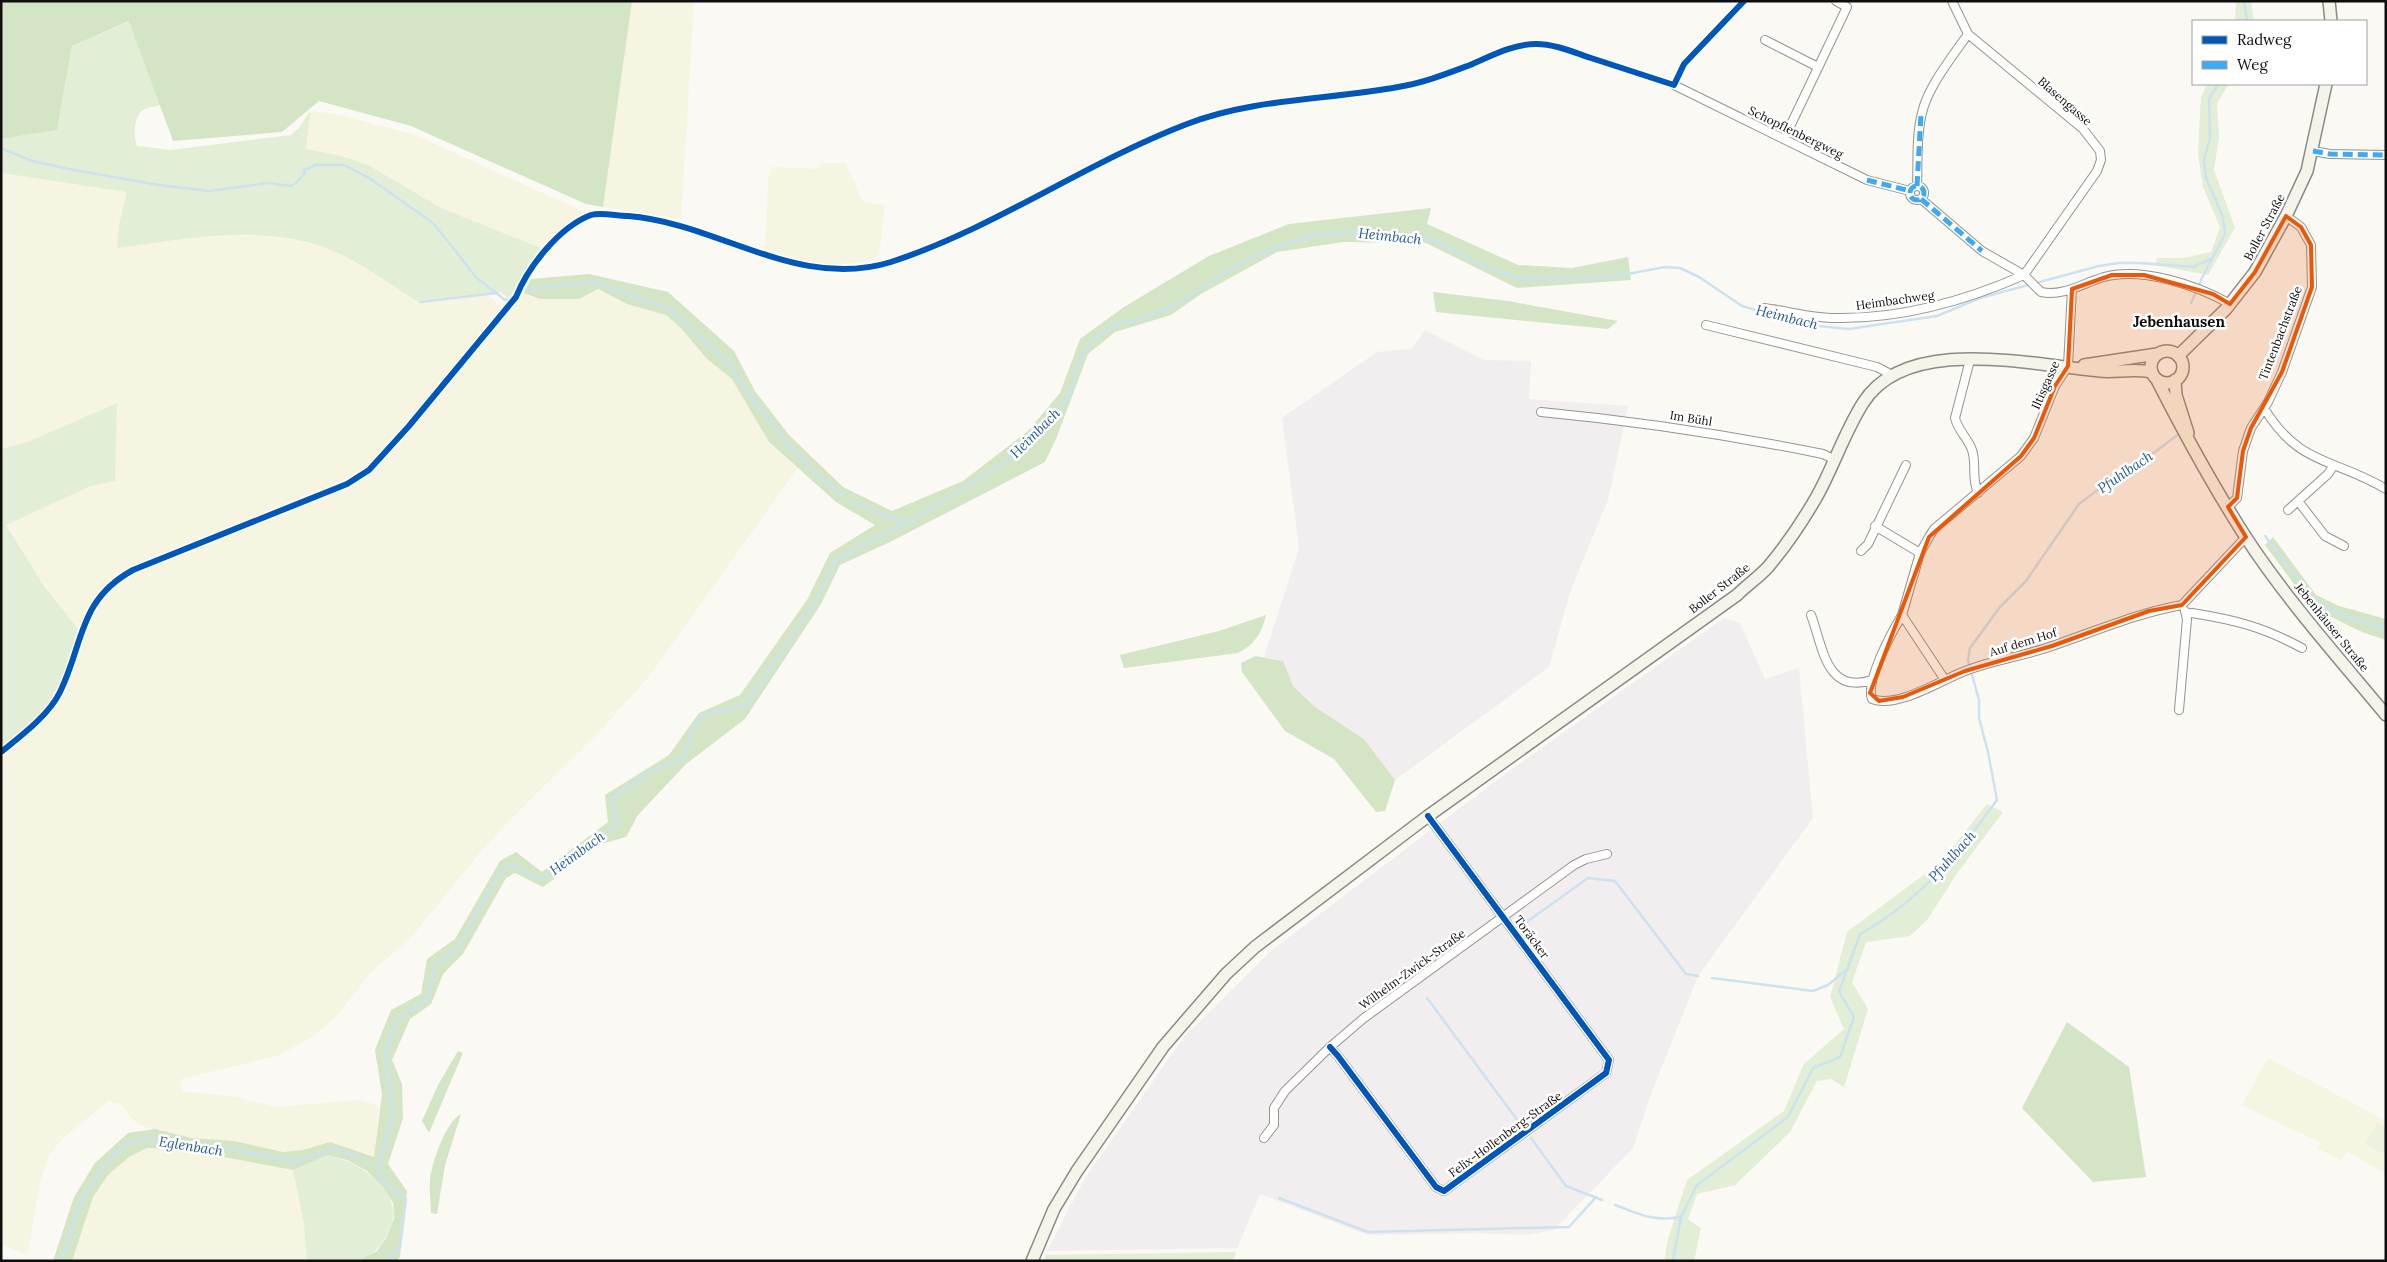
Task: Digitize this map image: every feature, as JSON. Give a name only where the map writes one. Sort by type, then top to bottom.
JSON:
[{"type":"main road","points":[[2329,1],[2331,20]]},
{"type":"main road","name":"Boller Straße","points":[[2178,356],[2230,304],[2255,272],[2286,216],[2307,170],[2313,151],[2326,85]]},
{"type":"main road","points":[[2154,376],[2166,383],[2175,380],[2182,371],[2178,356],[2166,351],[2156,354],[2151,362],[2154,376],[2178,424],[2246,537]]},
{"type":"main road","name":"Boller Straße","points":[[2068,366],[2156,354]]},
{"type":"main road","name":"Boller Straße","points":[[1032,1261],[1054,1209],[1077,1172],[1163,1047],[1196,1006],[1255,947],[1428,816],[1737,594],[1767,567],[1816,498],[1863,403],[1877,388],[1908,368],[1926,362],[1953,358],[2068,366],[2102,371],[2139,369],[2154,376]]},
{"type":"main road","points":[[2175,380],[2176,395],[2190,442]]},
{"type":"main road","name":"Jebenhäuser Straße","points":[[2246,537],[2298,608],[2386,715]]},
{"type":"street","points":[[1784,139],[1847,7],[1836,1]]},
{"type":"street","points":[[1917,186],[1921,114],[1926,100],[1968,34],[1952,1]]},
{"type":"street","name":"Blasengasse","points":[[1968,34],[2080,127],[2100,151],[2101,160],[2097,171],[2025,276]]},
{"type":"street","points":[[1765,40],[1818,68]]},
{"type":"street","name":"Schopflenbergweg","points":[[1674,85],[1867,180],[1910,191]]},
{"type":"street","points":[[2313,151],[2330,154],[2386,155]]},
{"type":"street","points":[[1917,186],[1912,187],[1910,191],[1912,198],[1921,199],[1982,251],[2025,276],[2040,292],[2046,293],[2072,289],[2104,277],[2122,274],[2149,276],[2188,286],[2213,294],[2230,304]]},
{"type":"street","points":[[1917,186],[1924,191],[1921,199]]},
{"type":"street","name":"Tintenbachstraße","points":[[2228,507],[2237,498],[2243,451],[2251,428],[2264,408],[2282,372],[2312,287],[2311,244],[2301,226],[2286,216]]},
{"type":"street","name":"Heimbachweg","points":[[1764,308],[1835,318],[1898,313],[1939,306],[2025,276]]},
{"type":"street","name":"Iltisgasse","points":[[1872,699],[1870,693],[1872,680],[1888,640],[1902,615],[1920,553],[1934,529],[2021,456],[2034,438],[2055,386],[2068,366],[2072,289]]},
{"type":"street","points":[[1706,325],[1878,367],[1894,376]]},
{"type":"street","points":[[1970,360],[1955,418],[1957,426],[1972,448],[1974,458],[1973,483],[1978,493]]},
{"type":"street","points":[[2264,408],[2282,435],[2308,455],[2368,478],[2386,489]]},
{"type":"street","name":"Im Bühl","points":[[1541,412],[1627,420],[1742,437],[1823,454],[1835,460]]},
{"type":"street","points":[[1861,550],[1868,544],[1906,465]]},
{"type":"street","points":[[2288,510],[2328,474],[2334,465]]},
{"type":"street","points":[[2298,501],[2325,536],[2344,546]]},
{"type":"street","points":[[1875,526],[1920,553]]},
{"type":"street","points":[[2179,710],[2187,619],[2182,605],[2246,537]]},
{"type":"street","name":"Auf dem Hof","points":[[1872,699],[1879,702],[1904,697],[1965,671],[2052,646],[2149,611],[2182,605]]},
{"type":"street","points":[[2186,614],[2192,613],[2240,621],[2266,630],[2302,648]]},
{"type":"street","points":[[1812,615],[1830,670],[1836,678],[1844,682],[1862,683],[1872,680]]},
{"type":"street","points":[[1902,615],[1945,680]]},
{"type":"street","name":"Toräcker","points":[[1428,816],[1609,1060],[1606,1073]]},
{"type":"street","name":"Wilhelm-Zwick-Straße","points":[[1264,1138],[1274,1126],[1274,1108],[1286,1091],[1330,1047],[1364,1018],[1574,865],[1586,859],[1607,854]]},
{"type":"street","name":"Felix-Hollenberg-Straße","points":[[1330,1047],[1344,1063],[1436,1187],[1444,1191],[1606,1073]]},
{"type":"highlighted area","points":[[2286,216],[2301,227],[2311,245],[2312,287],[2282,372],[2251,428],[2243,451],[2237,498],[2228,507],[2246,537],[2211,576],[2182,605],[2149,611],[2052,646],[1965,671],[1903,697],[1879,701],[1870,693],[1929,537],[2021,456],[2034,438],[2055,386],[2068,366],[2072,289],[2112,275],[2144,275],[2213,294],[2230,304],[2255,272]]},
{"type":"shaded area","points":[[1425,330],[1484,360],[1531,361],[1529,399],[1628,406],[1608,500],[1571,589],[1549,667],[1395,780],[1364,739],[1315,707],[1293,686],[1283,661],[1264,657],[1299,548],[1282,418],[1377,352],[1411,349]]},
{"type":"shaded area","points":[[1724,618],[1740,623],[1765,679],[1799,668],[1813,818],[1698,976],[1652,1091],[1633,1148],[1554,1230],[1525,1235],[1478,1233],[1368,1235],[1260,1194],[1237,1248],[1047,1251],[1085,1178],[1184,1037],[1272,950],[1508,772]]},
{"type":"green space","points":[[1,1],[632,1],[603,207],[586,204],[411,126],[319,101],[282,132],[173,141],[129,21],[72,46],[57,130],[1,139]]},
{"type":"green space","points":[[632,1],[694,1],[681,219],[603,207]]},
{"type":"green space","points":[[2235,1],[2251,1],[2254,20],[2235,20]]},
{"type":"green space","points":[[130,21],[162,105],[145,109],[138,115],[135,126],[137,146],[170,150],[291,135],[299,128],[310,111],[306,149],[342,156],[368,165],[441,208],[543,249],[530,264],[515,292],[508,298],[500,292],[416,301],[342,255],[306,242],[279,237],[225,236],[117,248],[119,224],[127,192],[1,173],[1,139],[57,130],[72,46]]},
{"type":"green space","points":[[2207,85],[2228,85],[2217,103],[2219,137],[2214,170],[2235,228],[2208,275],[2155,265],[2157,258],[2184,258],[2211,252],[2220,227],[2203,187],[2198,154],[2201,97]]},
{"type":"green space","points":[[310,111],[335,114],[413,134],[580,210],[584,212],[584,216],[567,227],[543,249],[441,208],[368,165],[342,156],[305,149]]},
{"type":"green space","points":[[820,163],[846,163],[863,202],[885,205],[879,255],[869,261],[828,265],[790,258],[765,248],[768,181],[772,167],[819,169]]},
{"type":"green space","points":[[1,173],[127,192],[119,224],[117,247],[204,237],[263,236],[296,240],[331,250],[377,274],[416,301],[486,293],[502,308],[407,425],[367,468],[346,482],[132,567],[116,576],[102,590],[78,629],[44,586],[6,525],[91,486],[115,481],[116,403],[25,443],[1,449]]},
{"type":"green space","points":[[1431,208],[1427,224],[1518,265],[1572,268],[1628,257],[1631,280],[1517,288],[1426,243],[1343,242],[1277,252],[1201,294],[1171,315],[1115,332],[1088,354],[1056,439],[1045,462],[890,542],[840,565],[821,604],[745,719],[686,764],[638,815],[626,837],[601,844],[543,887],[515,873],[506,878],[463,954],[443,974],[431,1004],[410,1019],[392,1060],[402,1084],[403,1118],[388,1164],[407,1191],[400,1257],[396,1261],[358,1261],[377,1251],[387,1237],[394,1218],[393,1203],[383,1187],[367,1171],[347,1160],[328,1155],[293,1170],[181,1149],[147,1148],[129,1157],[108,1175],[93,1197],[72,1261],[53,1261],[74,1197],[95,1163],[128,1133],[155,1129],[191,1138],[234,1141],[283,1152],[303,1150],[330,1142],[374,1157],[382,1094],[375,1050],[391,1010],[421,994],[427,959],[455,939],[500,861],[516,852],[542,872],[608,822],[605,795],[669,755],[699,713],[740,695],[807,600],[830,553],[875,525],[836,502],[769,442],[732,379],[707,359],[681,328],[666,315],[627,304],[598,289],[579,299],[540,299],[524,293],[531,279],[589,274],[668,292],[734,351],[755,391],[789,435],[843,487],[892,511],[963,481],[1028,431],[1060,393],[1080,339],[1124,307],[1209,256],[1289,224]]},
{"type":"green space","points":[[598,289],[627,304],[666,315],[681,328],[707,359],[732,379],[769,442],[797,469],[651,674],[601,730],[482,850],[409,940],[372,971],[335,1018],[312,1037],[279,1055],[181,1079],[181,1091],[235,1097],[278,1107],[359,1100],[373,1104],[379,1107],[374,1157],[330,1142],[303,1150],[283,1152],[234,1141],[191,1138],[138,1125],[119,1103],[108,1101],[62,1139],[48,1157],[40,1182],[28,1252],[22,1253],[1,1244],[1,755],[19,741],[60,697],[90,615],[107,592],[120,580],[134,572],[349,485],[370,472],[411,428],[487,334],[524,293],[540,299],[579,299]]},
{"type":"green space","points":[[1433,292],[1508,301],[1618,321],[1608,329],[1436,312]]},
{"type":"green space","points":[[117,403],[115,481],[91,486],[6,525],[44,586],[78,629],[67,670],[56,692],[31,722],[16,737],[1,748],[1,449],[25,443]]},
{"type":"green space","points":[[2273,537],[2316,595],[2339,606],[2386,619],[2386,640],[2362,632],[2311,607],[2265,545]]},
{"type":"green space","points":[[1266,615],[1256,638],[1249,646],[1238,653],[1124,668],[1120,655],[1219,631]]},
{"type":"green space","points":[[1255,656],[1283,661],[1293,686],[1315,707],[1364,739],[1395,780],[1385,811],[1376,812],[1334,759],[1285,731],[1242,672],[1241,663]]},
{"type":"green space","points":[[1987,804],[2003,812],[1958,872],[1927,920],[1910,936],[1866,942],[1852,982],[1868,1009],[1844,1087],[1831,1079],[1817,1081],[1790,1132],[1735,1185],[1697,1194],[1688,1219],[1701,1228],[1694,1261],[1664,1261],[1668,1239],[1687,1180],[1784,1111],[1804,1064],[1844,1029],[1830,997],[1847,932],[1941,862]]},
{"type":"green space","points":[[2067,1022],[2129,1067],[2146,1177],[2093,1182],[2022,1108]]},
{"type":"green space","points":[[458,1051],[463,1053],[429,1133],[422,1121],[438,1085]]},
{"type":"green space","points":[[2268,1058],[2386,1121],[2386,1174],[2346,1151],[2341,1160],[2318,1149],[2321,1143],[2242,1105]]},
{"type":"green space","points":[[461,1114],[445,1165],[437,1214],[431,1213],[430,1185],[433,1164],[440,1144],[450,1125]]},
{"type":"green space","points":[[2377,1123],[2386,1128],[2386,1155],[2365,1144]]},
{"type":"green space","points":[[147,1148],[181,1149],[293,1170],[304,1224],[307,1261],[72,1261],[93,1197],[108,1175],[129,1157]]},
{"type":"green space","points":[[328,1155],[357,1166],[370,1175],[381,1185],[389,1197],[393,1210],[391,1225],[384,1240],[373,1253],[357,1261],[307,1261],[304,1224],[293,1170]]},
{"type":"green space","points":[[1236,1252],[1233,1261],[1044,1261],[1046,1255]]},
{"type":"waterway","name":"Pfuhlbach","points":[[2244,1],[2247,20]]},
{"type":"waterway","name":"Pfuhlbach","points":[[2191,303],[2225,234],[2223,217],[2206,178],[2204,160],[2210,138],[2209,99],[2217,85]]},
{"type":"waterway","points":[[1,148],[32,161],[74,170],[159,185],[209,191],[269,183],[291,186],[305,173],[304,170],[316,165],[344,165],[369,178],[433,223],[476,277],[505,300],[510,299]]},
{"type":"waterway","name":"Heimbach","points":[[387,1261],[400,1247],[406,1199],[380,1180],[378,1168],[393,1113],[385,1052],[397,1019],[428,999],[435,965],[458,948],[498,875],[506,867],[514,865],[537,879],[541,879],[618,824],[612,799],[649,772],[684,758],[694,725],[708,713],[745,707],[815,603],[835,561],[929,510],[1007,461],[1039,433],[1061,409],[1072,388],[1078,363],[1092,341],[1115,324],[1131,322],[1176,305],[1245,260],[1280,246],[1315,235],[1352,232],[1391,233],[1435,241],[1482,266],[1522,279],[1611,277],[1665,267],[1680,268],[1699,277],[1742,306],[1808,325],[1849,329],[1937,316],[1980,298],[2099,266],[2119,263],[2140,263],[2193,267],[2213,258]]},
{"type":"waterway","points":[[527,289],[594,282],[669,309],[727,362],[785,441],[817,475],[843,496]]},
{"type":"waterway","points":[[420,302],[497,293]]},
{"type":"waterway","name":"Pfuhlbach","points":[[1673,1261],[1681,1217],[1697,1185],[1788,1117],[1813,1068],[1840,1057],[1854,1017],[1839,992],[1860,934],[1901,907],[1919,892],[1968,839],[1997,800],[1988,752],[1979,718],[1979,700],[1968,660],[1970,648],[2000,607],[2026,581],[2079,504],[2128,467],[2147,458],[2180,433]]},
{"type":"waterway","points":[[851,501],[906,523]]},
{"type":"waterway","points":[[2265,536],[2311,597],[2333,612],[2386,629]]},
{"type":"waterway","points":[[1521,926],[1588,878],[1615,881],[1686,974],[1698,976]]},
{"type":"waterway","points":[[1712,978],[1813,991],[1828,985],[1846,970]]},
{"type":"waterway","points":[[1427,998],[1521,1125]]},
{"type":"waterway","points":[[1531,1138],[1566,1186],[1602,1200]]},
{"type":"waterway","name":"Eglenbach","points":[[61,1261],[80,1203],[101,1169],[126,1143],[150,1139],[247,1152],[294,1162],[333,1149],[360,1158]]},
{"type":"waterway","points":[[1279,1198],[1368,1232],[1569,1227],[1596,1197]]},
{"type":"waterway","points":[[1615,1205],[1654,1218],[1680,1217]]},
{"type":"marked path","points":[[1917,186],[1921,114]]},
{"type":"marked path","points":[[2313,151],[2330,154],[2386,155]]},
{"type":"marked path","points":[[1867,180],[1910,191]]},
{"type":"marked path","points":[[1914,186],[1920,186],[1924,193],[1920,200],[1914,200],[1910,196],[1910,190],[1914,186]]},
{"type":"marked path","points":[[1921,199],[1982,251]]},
{"type":"cycle path","points":[[1,752],[34,725],[55,701],[68,674],[92,609],[115,582],[133,570],[347,484],[369,470],[409,426],[516,297],[528,273],[546,249],[567,229],[591,215],[628,216],[661,221],[791,262],[823,268],[857,269],[891,262],[929,248],[967,232],[1112,157],[1149,140],[1213,115],[1239,109],[1398,87],[1452,72],[1502,51],[1536,44],[1557,47],[1674,85],[1684,64],[1744,1]]},
{"type":"cycle path","points":[[1330,1047],[1436,1187],[1444,1191],[1606,1073],[1609,1060],[1428,816]]},
{"type":"district","name":"Jebenhausen","points":[[2179,321]]}]
